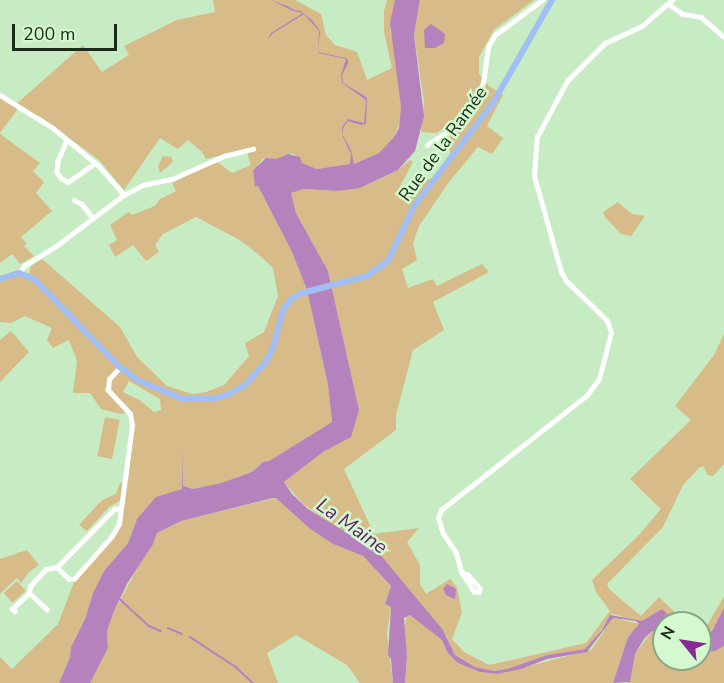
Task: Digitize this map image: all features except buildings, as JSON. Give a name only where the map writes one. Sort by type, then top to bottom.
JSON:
[{"type":"main road","name":"Rue de la Ramée","points":[[120,367],[137,380],[178,398],[200,400],[227,395],[244,385],[260,370],[273,347],[285,307],[291,299],[302,293],[367,276],[385,264],[414,206],[501,90],[552,0]]},
{"type":"main road","points":[[0,279],[22,274],[42,286],[120,367]]},
{"type":"street","points":[[427,145],[453,128],[475,100],[483,83],[488,47],[495,35],[542,0]]},
{"type":"street","points":[[461,572],[468,575],[480,588],[479,592],[474,592],[461,572],[456,553],[440,525],[441,510],[587,395],[602,371],[610,326],[561,272],[544,221],[533,165],[537,136],[559,93],[605,43],[642,26],[670,2],[683,14],[701,17],[724,37]]},
{"type":"street","points":[[0,95],[53,128],[96,163],[124,195]]},
{"type":"street","points":[[67,140],[58,160],[57,172],[60,178],[68,182],[96,163]]},
{"type":"street","points":[[22,274],[29,263],[124,195],[143,185],[172,179],[224,156],[253,149]]},
{"type":"street","points":[[74,200],[82,204],[93,218]]},
{"type":"street","points":[[57,567],[69,579],[75,579],[116,531],[132,425],[130,414],[108,390],[110,379],[120,367]]},
{"type":"street","points":[[15,612],[12,609],[29,593],[30,586],[46,569],[57,567],[114,509],[121,508]]},
{"type":"street","points":[[29,593],[47,610]]},
{"type":"shaded area","points":[[213,0],[295,0],[321,14],[326,35],[335,45],[357,52],[367,80],[392,68],[384,32],[384,10],[387,0],[395,0],[390,31],[394,40],[402,116],[394,137],[379,153],[354,164],[317,169],[302,163],[294,154],[288,154],[276,159],[263,159],[253,170],[255,187],[258,186],[292,252],[307,290],[328,385],[332,422],[269,461],[263,462],[252,472],[221,483],[193,489],[183,486],[183,453],[182,489],[137,519],[128,543],[104,571],[71,647],[70,657],[59,683],[0,683],[0,657],[12,669],[58,624],[74,582],[118,531],[123,499],[109,507],[87,531],[79,525],[102,500],[116,494],[120,483],[128,481],[134,424],[130,411],[121,414],[101,409],[90,393],[73,393],[77,361],[69,340],[53,348],[47,340],[52,328],[25,316],[11,323],[0,322],[0,279],[15,275],[28,277],[31,266],[42,259],[120,327],[137,357],[167,386],[192,394],[206,392],[224,385],[249,356],[245,343],[264,332],[278,296],[273,268],[238,239],[196,217],[163,234],[155,245],[159,252],[146,261],[133,245],[115,257],[109,245],[117,240],[110,225],[129,212],[132,215],[155,206],[160,199],[176,191],[172,183],[216,161],[232,173],[251,165],[246,149],[206,159],[202,152],[188,140],[178,149],[160,138],[124,190],[99,160],[42,118],[16,105],[17,110],[0,133],[0,93],[15,105],[83,45],[102,72],[129,55],[124,46],[177,20],[215,12]],"holes":[[[129,381],[160,399],[161,410],[154,412],[141,401],[123,392]]]},
{"type":"shaded area","points":[[271,0],[301,11],[313,21],[320,32],[318,51],[319,31],[304,14],[272,34],[267,41],[271,33],[303,13],[293,11]]},
{"type":"shaded area","points":[[395,0],[420,0],[414,35],[424,116],[415,151],[398,170],[360,188],[336,191],[304,189],[291,193],[296,213],[328,271],[359,410],[351,437],[323,452],[284,482],[292,494],[308,509],[378,552],[443,630],[455,655],[475,667],[495,671],[547,655],[585,649],[602,630],[610,615],[642,621],[652,615],[652,631],[635,654],[630,682],[613,683],[628,637],[639,624],[636,621],[613,618],[587,652],[547,659],[521,669],[497,674],[480,672],[458,663],[447,652],[442,640],[410,615],[404,618],[407,657],[405,683],[393,683],[391,659],[388,655],[391,607],[385,604],[391,586],[363,556],[333,544],[310,529],[276,498],[273,498],[181,521],[157,533],[153,544],[127,584],[114,611],[107,631],[108,648],[90,683],[59,683],[70,657],[71,647],[104,571],[128,543],[137,519],[156,497],[182,489],[183,446],[183,486],[193,489],[221,483],[252,472],[263,462],[269,461],[332,422],[328,385],[307,290],[292,252],[258,186],[255,187],[253,170],[266,158],[276,159],[288,154],[300,157],[302,163],[317,169],[350,164],[351,154],[343,137],[342,127],[348,119],[364,123],[366,100],[342,83],[341,75],[346,59],[318,53],[346,58],[348,63],[342,75],[343,83],[367,98],[366,124],[361,125],[348,121],[343,128],[343,135],[351,150],[354,164],[379,153],[399,128],[401,107],[390,23]]},
{"type":"shaded area","points":[[420,0],[534,0],[494,30],[479,57],[479,74],[489,86],[503,95],[487,126],[503,138],[492,154],[478,147],[449,182],[419,226],[413,243],[417,260],[402,269],[408,288],[433,279],[437,286],[482,264],[489,272],[433,302],[444,330],[413,350],[396,415],[396,430],[344,469],[374,534],[419,528],[407,542],[420,565],[420,584],[426,594],[450,579],[457,587],[462,612],[452,639],[464,652],[489,665],[586,643],[610,611],[596,592],[592,580],[639,535],[661,509],[630,479],[691,420],[675,406],[714,355],[724,334],[724,464],[713,476],[708,475],[703,466],[699,468],[683,485],[663,527],[607,584],[609,589],[641,616],[659,597],[674,611],[662,609],[652,611],[652,616],[642,622],[612,614],[589,648],[547,655],[495,671],[475,667],[455,655],[445,633],[408,588],[344,533],[302,503],[284,482],[323,452],[350,437],[359,410],[328,271],[296,213],[291,193],[304,189],[336,191],[367,185],[398,170],[410,160],[413,162],[399,188],[404,191],[434,177],[450,154],[450,133],[455,122],[436,133],[421,132],[424,102],[414,35]]},
{"type":"shaded area","points":[[431,24],[445,34],[444,43],[435,48],[425,48],[424,30]]},
{"type":"shaded area","points":[[0,134],[40,163],[33,171],[44,182],[36,193],[52,211],[21,237],[27,244],[24,246],[34,256],[20,264],[12,254],[0,263]]},
{"type":"shaded area","points":[[163,156],[171,157],[173,162],[160,173],[158,166]]},
{"type":"shaded area","points":[[618,202],[632,214],[645,216],[631,236],[621,234],[603,212]]},
{"type":"shaded area","points":[[11,331],[29,352],[0,382],[0,340]]},
{"type":"shaded area","points":[[105,417],[120,420],[112,459],[97,456]]},
{"type":"shaded area","points":[[276,498],[310,529],[333,544],[363,556],[391,586],[385,604],[391,607],[387,634],[393,683],[360,683],[347,665],[296,635],[267,653],[278,683],[90,683],[108,648],[107,631],[114,611],[157,533],[181,521]]},
{"type":"shaded area","points":[[27,550],[39,565],[29,572],[21,583],[17,578],[0,594],[0,559]]},
{"type":"shaded area","points":[[17,581],[26,591],[12,603],[4,593]]},
{"type":"shaded area","points":[[447,584],[456,589],[455,599],[446,595],[443,589]]},
{"type":"shaded area","points":[[724,596],[724,608],[712,629],[712,617]]},
{"type":"shaded area","points":[[724,608],[724,646],[712,651],[713,629]]},
{"type":"shaded area","points":[[407,615],[413,616],[442,640],[447,652],[480,672],[497,674],[591,650],[613,618],[640,624],[628,637],[613,683],[405,683],[407,657],[403,632]]},
{"type":"shaded area","points":[[652,631],[652,671],[712,671],[712,651],[724,646],[724,683],[628,683],[635,654]]},
{"type":"waterway","points":[[119,598],[149,626],[161,631]]},
{"type":"waterway","points":[[168,628],[182,634]]},
{"type":"waterway","points":[[190,637],[236,667],[253,683]]},
{"type":"water label","name":"La Maine","points":[[352,526]]}]
